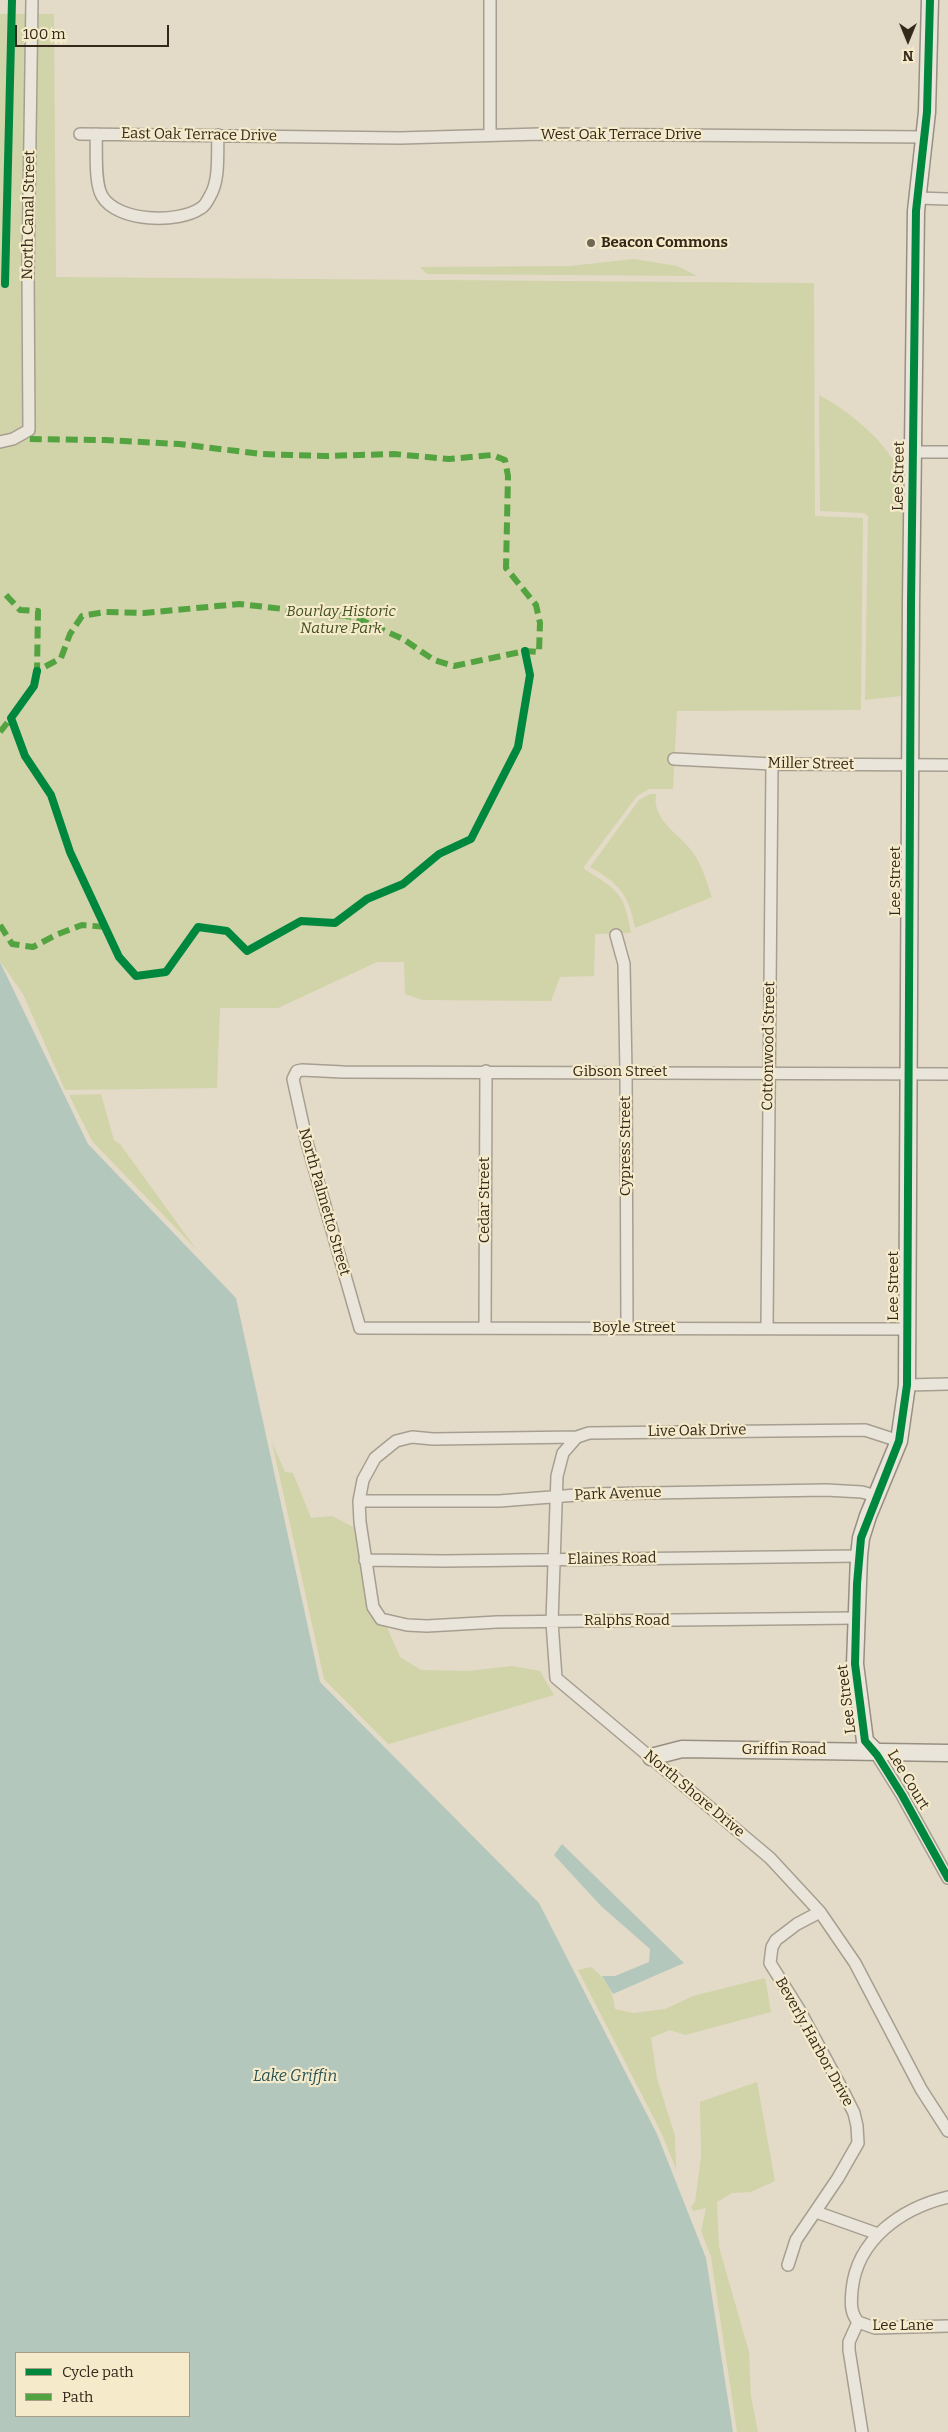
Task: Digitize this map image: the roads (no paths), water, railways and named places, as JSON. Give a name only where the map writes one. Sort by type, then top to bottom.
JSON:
[{"type":"street","name":"North Canal Street","points":[[0,442],[13,439],[29,430],[28,271],[32,0]]},
{"type":"street","points":[[490,0],[490,135]]},
{"type":"street","name":"Lee Street","points":[[874,1750],[865,1740],[858,1693],[855,1664],[856,1618],[861,1538],[899,1441],[907,1385],[910,765],[917,198],[927,112],[930,0]]},
{"type":"street","name":"East Oak Terrace Drive","points":[[80,134],[319,137]]},
{"type":"street","points":[[96,134],[101,195],[117,209],[142,217],[175,217],[202,208],[212,194],[215,184],[218,136]]},
{"type":"street","name":"West Oak Terrace Drive","points":[[319,137],[400,138],[490,135],[924,137]]},
{"type":"street","points":[[917,198],[948,199]]},
{"type":"street","points":[[913,452],[948,452]]},
{"type":"street","name":"Miller Street","points":[[674,759],[772,764],[948,765]]},
{"type":"street","name":"Cottonwood Street","points":[[767,1327],[772,764]]},
{"type":"street","name":"Cypress Street","points":[[616,935],[624,964],[627,1328]]},
{"type":"street","name":"Gibson Street","points":[[294,1075],[302,1070],[948,1074]]},
{"type":"street","name":"Cedar Street","points":[[485,1328],[486,1071]]},
{"type":"street","name":"North Palmetto Street","points":[[294,1075],[298,1110],[360,1328]]},
{"type":"street","name":"Boyle Street","points":[[360,1328],[767,1327],[908,1329]]},
{"type":"street","points":[[907,1385],[948,1384]]},
{"type":"street","name":"Live Oak Drive","points":[[359,1501],[360,1491],[368,1468],[374,1458],[396,1441],[412,1437],[577,1437],[589,1433],[865,1430],[899,1441]]},
{"type":"street","name":"North Shore Drive","points":[[577,1437],[568,1444],[558,1464],[552,1622],[556,1678],[770,1858],[820,1912],[855,1963],[921,2088],[948,2131]]},
{"type":"street","name":"Park Avenue","points":[[359,1501],[490,1501],[556,1496],[826,1490],[862,1492],[876,1496]]},
{"type":"street","name":"Ralphs Road","points":[[359,1501],[365,1560],[373,1607],[381,1619],[427,1626],[552,1622],[856,1618]]},
{"type":"street","name":"Elaines Road","points":[[365,1560],[554,1560],[859,1556]]},
{"type":"street","name":"Griffin Road","points":[[651,1757],[682,1749],[874,1750],[948,1753]]},
{"type":"street","name":"Lee Court","points":[[874,1750],[902,1795],[948,1878]]},
{"type":"street","name":"Beverly Harbor Drive","points":[[816,2212],[854,2153],[858,2143],[857,2126],[841,2087],[800,2010],[774,1970],[770,1955],[776,1940],[782,1934],[820,1912]]},
{"type":"street","points":[[862,2432],[849,2350],[849,2342],[858,2322],[852,2314],[850,2304],[853,2279],[865,2252],[878,2234],[899,2217],[917,2208],[948,2197]]},
{"type":"street","points":[[788,2265],[796,2240],[816,2212],[878,2234]]},
{"type":"street","name":"Lee Lane","points":[[858,2322],[875,2328],[948,2326]]},
{"type":"water","name":"Lake Griffin","points":[[0,962],[88,1144],[236,1298],[320,1682],[539,1903],[657,2134],[706,2258],[733,2432],[0,2432]]},
{"type":"water","points":[[562,1844],[684,1963],[613,1994],[602,1976],[615,1976],[649,1962],[650,1949],[601,1906],[554,1855]]},
{"type":"place","name":"Beacon Commons","points":[[591,243]]},
{"type":"park label","name":"Bourlay Historic Nature Park","points":[[341,620]]}]
